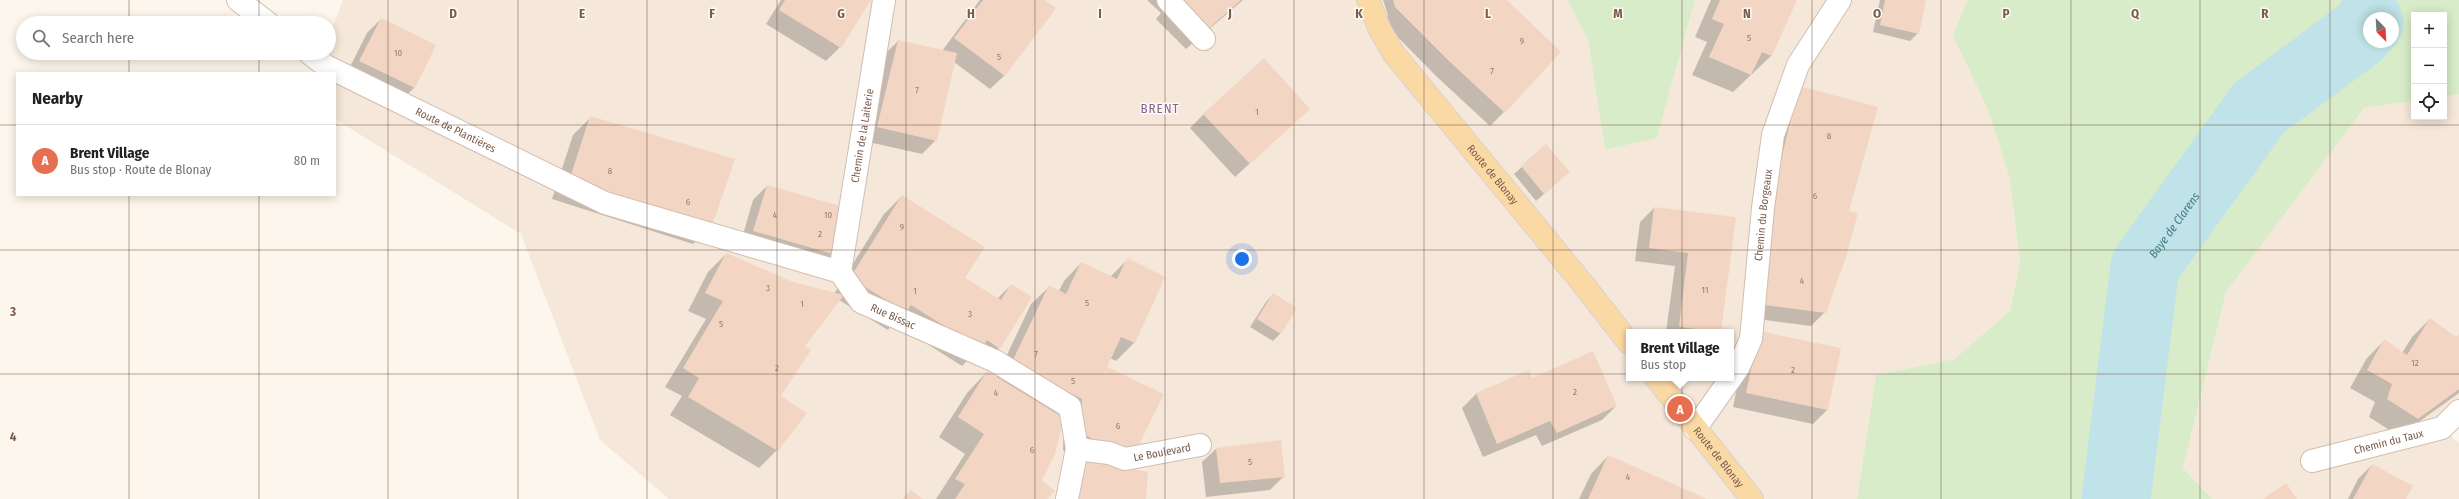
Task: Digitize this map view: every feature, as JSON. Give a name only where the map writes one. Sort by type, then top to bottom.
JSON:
[{"type":"main road","name":"Route de Blonay","points":[[1368,0],[1380,30],[1394,54],[1583,284],[1626,339]]},
{"type":"main road","name":"Route de Blonay","points":[[1658,381],[1751,499]]},
{"type":"street","points":[[238,0],[259,16]]},
{"type":"street","name":"Chemin de la Laiterie","points":[[840,272],[884,0]]},
{"type":"street","points":[[1168,0],[1204,39]]},
{"type":"street","name":"Chemin du Borgeaux","points":[[1734,374],[1751,339],[1763,208],[1773,135],[1798,65],[1840,0]]},
{"type":"street","name":"Route de Plantières","points":[[318,60],[326,66],[605,203],[840,272]]},
{"type":"street","name":"Rue Bissac","points":[[840,272],[861,302],[995,360],[1070,407],[1077,449],[1067,499]]},
{"type":"street","name":"Chemin du Borgeaux","points":[[1695,429],[1729,381]]},
{"type":"street","name":"Chemin du Taux","points":[[2312,461],[2442,428],[2459,411]]},
{"type":"street","name":"Le Boulevard","points":[[1077,449],[1109,453],[1125,459],[1200,445]]},
{"type":"shaded area","points":[[343,0],[1567,0],[1588,40],[1605,150],[1657,138],[1695,0],[1967,0],[1953,36],[1989,112],[2010,180],[2020,263],[2010,311],[1954,359],[1876,375],[1857,499],[669,499],[600,440],[521,234],[336,120],[336,72],[315,72],[320,60],[336,60],[336,18]]},
{"type":"shaded area","points":[[2459,94],[2459,411],[2442,428],[2459,443],[2459,499],[2212,499],[2183,468],[2226,292],[2364,108],[2411,101],[2411,120],[2447,120],[2447,96]]},
{"type":"green space","points":[[1567,0],[1695,0],[1657,138],[1605,150],[1588,40]]},
{"type":"green space","points":[[1967,0],[2459,0],[2459,94],[2447,96],[2447,12],[2411,12],[2411,101],[2364,108],[2226,292],[2183,468],[2212,499],[1857,499],[1876,375],[1954,359],[2010,311],[2020,263],[2010,180],[1989,112],[1953,36]]},
{"type":"building","points":[[785,0],[871,0],[841,48],[779,10]]},
{"type":"building","points":[[983,0],[1045,0],[1056,8],[1005,76],[954,38]]},
{"type":"building","points":[[1174,0],[1241,0],[1205,32]]},
{"type":"building","points":[[1393,0],[1507,0],[1561,52],[1505,113],[1450,62],[1395,7]]},
{"type":"building","points":[[1720,0],[1797,0],[1772,56],[1762,52],[1751,75],[1709,57],[1724,24],[1712,19]]},
{"type":"building","points":[[1885,0],[1926,0],[1919,34],[1880,25]]},
{"type":"building","points":[[381,18],[436,45],[415,88],[359,61]]},
{"type":"building","points":[[898,40],[957,53],[937,141],[877,127]]},
{"type":"building","points":[[1264,58],[1310,109],[1250,164],[1203,114]]},
{"type":"building","points":[[1799,86],[1878,107],[1849,211],[1858,213],[1846,257],[1826,313],[1764,305],[1780,164]]},
{"type":"building","points":[[590,116],[735,159],[712,226],[569,181]]},
{"type":"building","points":[[1546,144],[1570,172],[1544,194],[1521,166]]},
{"type":"building","points":[[767,185],[847,208],[833,254],[753,231]]},
{"type":"building","points":[[902,195],[985,247],[965,278],[1001,300],[1011,284],[1032,297],[1000,349],[987,340],[981,349],[911,305],[906,312],[850,278]]},
{"type":"building","points":[[1654,207],[1736,217],[1721,329],[1696,329],[1679,327],[1688,253],[1649,248]]},
{"type":"building","points":[[726,253],[793,282],[844,295],[805,346],[811,350],[781,396],[807,413],[778,451],[688,397],[699,378],[683,368],[723,301],[705,293]]},
{"type":"building","points":[[1127,258],[1165,277],[1135,343],[1121,337],[1107,367],[1164,394],[1133,457],[1104,446],[1081,432],[1082,399],[1011,364],[1049,285],[1066,294],[1081,262],[1117,279]]},
{"type":"building","points":[[1273,293],[1297,308],[1281,334],[1257,319]]},
{"type":"building","points":[[2430,318],[2456,337],[2459,334],[2459,389],[2418,419],[2387,399],[2392,384],[2367,370],[2384,339],[2407,355]]},
{"type":"building","points":[[1759,331],[1841,348],[1828,410],[1746,393]]},
{"type":"building","points":[[1593,351],[1617,406],[1557,433],[1550,421],[1497,444],[1476,393],[1529,370],[1532,378]]},
{"type":"building","points":[[987,371],[1064,418],[1055,454],[1042,480],[1055,491],[1047,499],[955,499],[965,484],[955,479],[984,434],[958,417]]},
{"type":"building","points":[[1281,440],[1285,477],[1220,483],[1216,448]]},
{"type":"building","points":[[1608,455],[1707,499],[1588,499]]},
{"type":"building","points":[[1086,459],[1148,472],[1146,499],[1076,499]]},
{"type":"building","points":[[2372,464],[2413,486],[2406,499],[2353,499]]},
{"type":"building","points":[[2286,483],[2297,499],[2263,499]]},
{"type":"building","points":[[911,490],[923,499],[902,499]]},
{"type":"waterway","name":"Baye de Clarens","points":[[2116,499],[2145,266],[2259,108],[2363,29]]},
{"type":"place","name":"Brent Village","points":[[1680,409]]},
{"type":"district","name":"BRENT","points":[[1160,108]]}]
